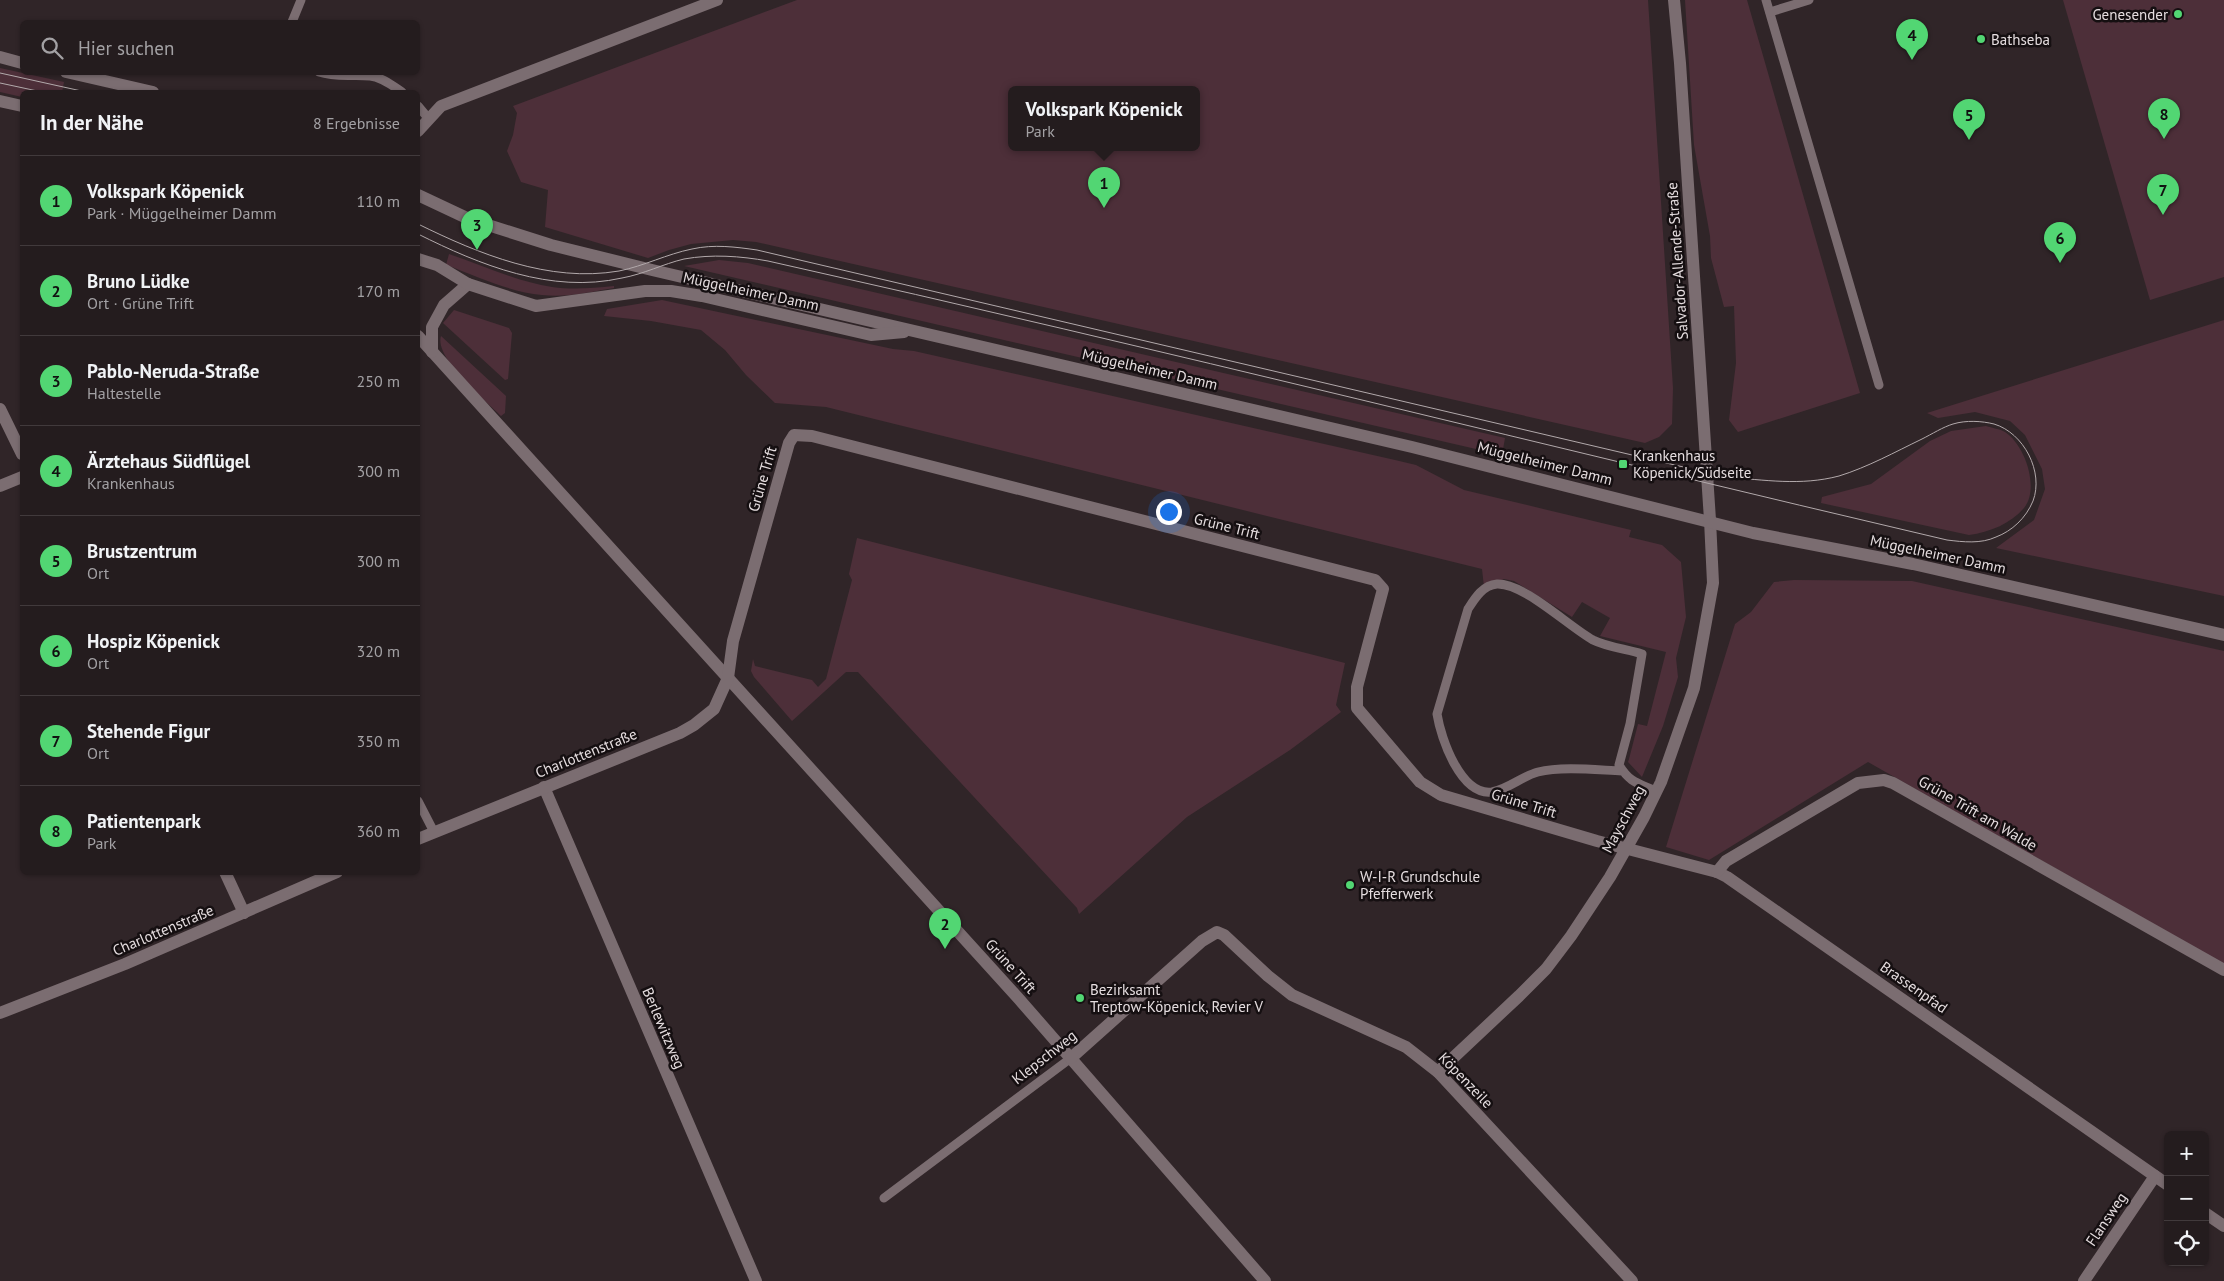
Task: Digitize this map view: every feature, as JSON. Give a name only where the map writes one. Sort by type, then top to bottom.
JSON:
[{"type":"street","name":"Salvador-Allende-Straße","points":[[1674,0],[1680,63],[1710,520]]},
{"type":"street","points":[[420,128],[441,106],[713,1]]},
{"type":"street","points":[[0,57],[20,62]]},
{"type":"street","points":[[79,75],[145,90]]},
{"type":"street","points":[[0,101],[20,106]]},
{"type":"street","name":"Müggelheimer Damm","points":[[420,196],[455,213],[551,245],[1421,449],[1710,520],[1753,533],[1913,564],[2224,635]]},
{"type":"street","name":"Müggelheimer Damm","points":[[420,260],[437,266],[468,284],[536,306],[645,291],[671,291],[702,296],[871,335],[917,331]]},
{"type":"street","points":[[432,352],[432,328],[444,305],[468,284]]},
{"type":"street","name":"Grüne Trift","points":[[420,338],[1071,1058],[1265,1281]]},
{"type":"street","points":[[0,409],[20,450]]},
{"type":"street","name":"Grüne Trift","points":[[728,678],[733,641],[788,443],[794,435],[812,436],[1375,580],[1383,589],[1358,684],[1356,708],[1420,782],[1441,795],[1626,849]]},
{"type":"street","points":[[0,486],[20,478]]},
{"type":"street","name":"Mayschweg","points":[[1438,1072],[1546,969],[1571,936],[1626,849],[1656,791],[1694,688],[1713,583],[1710,520]]},
{"type":"street","name":"Charlottenstraße","points":[[420,838],[680,733],[694,725],[714,709],[728,678]]},
{"type":"street","name":"Grüne Trift am Walde","points":[[1717,872],[1726,861],[1858,783],[1884,780],[2224,970]]},
{"type":"street","name":"Berlewitzweg","points":[[544,787],[756,1281]]},
{"type":"street","name":"Brassenpfad","points":[[1626,849],[1717,872],[1952,1032],[2164,1182]]},
{"type":"street","points":[[226,875],[244,913]]},
{"type":"street","name":"Charlottenstraße","points":[[0,1013],[125,964],[330,875]]},
{"type":"street","name":"Klepschweg","points":[[1071,1058],[1202,941],[1217,932]]},
{"type":"street","name":"Köpenzeile","points":[[1217,932],[1224,935],[1268,976],[1292,995],[1406,1047],[1438,1072],[1632,1281]]},
{"type":"street","name":"Flansweg","points":[[2084,1281],[2155,1176]]},
{"type":"street","points":[[2209,1216],[2224,1226]]},
{"type":"lane","points":[[293,20],[301,0]]},
{"type":"lane","points":[[1766,0],[1879,385]]},
{"type":"lane","points":[[1770,12],[1809,0]]},
{"type":"lane","points":[[326,75],[372,76],[392,84],[400,90]]},
{"type":"lane","points":[[420,108],[428,118]]},
{"type":"lane","points":[[1622,771],[1537,772],[1502,789],[1491,792],[1468,785],[1462,777],[1439,731],[1437,714],[1468,609],[1476,596],[1484,589],[1496,584],[1514,587],[1594,640],[1642,654],[1630,724],[1619,765],[1627,778],[1656,791]]},
{"type":"lane","points":[[420,805],[434,832]]},
{"type":"lane","name":"Klepschweg","points":[[884,1198],[1071,1058]]},
{"type":"shaded area","points":[[797,0],[1648,0],[1673,388],[1672,424],[1659,437],[1645,443],[756,242],[733,240],[691,244],[648,258],[545,227],[548,190],[521,182],[507,151],[513,135],[517,113],[513,106]]},
{"type":"shaded area","points":[[1685,0],[1747,0],[1860,393],[1738,432],[1729,420],[1736,363],[1734,306],[1724,307],[1711,258],[1710,236],[1694,145]]},
{"type":"shaded area","points":[[2063,0],[2224,0],[2224,277],[2150,300]]},
{"type":"shaded area","points":[[0,68],[20,72],[20,75],[32,75],[64,82],[62,90],[20,90],[20,97],[0,92]]},
{"type":"shaded area","points":[[449,254],[539,285],[568,288],[614,286],[614,288],[560,296],[517,291],[446,265]]},
{"type":"shaded area","points":[[719,260],[748,263],[1505,438],[1502,455],[684,266]]},
{"type":"shaded area","points":[[662,300],[893,349],[914,351],[1416,465],[1464,490],[1631,530],[1629,537],[1662,545],[1681,562],[1686,617],[1676,658],[1678,677],[1663,726],[1642,777],[1628,762],[1638,724],[1647,726],[1666,652],[1600,636],[1610,618],[1582,602],[1572,617],[1514,581],[1504,579],[1484,587],[1482,569],[826,407],[775,403],[746,375],[725,350],[701,330],[651,321],[604,316],[607,309]]},
{"type":"shaded area","points":[[454,310],[509,328],[512,333],[508,379],[505,380],[443,323]]},
{"type":"shaded area","points":[[2224,320],[2224,596],[1996,548],[2034,520],[2045,489],[2042,469],[2025,435],[2010,421],[1975,412],[1938,418],[1927,413]]},
{"type":"shaded area","points":[[441,336],[506,396],[505,413],[501,416],[453,367],[445,356],[441,345]]},
{"type":"shaded area","points":[[1986,426],[2003,431],[2012,438],[2024,456],[2028,467],[2031,490],[2029,500],[2018,514],[2006,523],[1984,532],[1969,535],[1821,503],[1822,497],[1871,484],[1930,441],[1951,431]]},
{"type":"shaded area","points":[[857,538],[1345,663],[1336,705],[1341,712],[1290,750],[1187,817],[1079,914],[1077,908],[858,672],[846,672],[792,721],[754,677],[751,671],[753,659],[755,666],[812,680],[818,687],[826,679],[852,580],[849,574]]},
{"type":"shaded area","points":[[1794,580],[1912,581],[2224,651],[2224,964],[1868,762],[1709,860],[1666,847],[1735,624],[1751,612],[1774,582]]},
{"type":"tram line","points":[[0,73],[77,90]]},
{"type":"tram line","points":[[0,83],[33,90]]},
{"type":"tram line","points":[[420,225],[465,246],[490,255],[515,263],[567,273],[593,274],[619,271],[700,247],[725,246],[757,250],[1726,477],[1797,482],[1825,479],[1871,464],[1953,424],[1969,421],[1989,423],[2005,429],[2022,445],[2029,455],[2033,466],[2036,490],[2027,513],[2008,531],[1996,537],[1978,542],[1947,540],[916,294],[768,261],[726,256],[694,257],[622,278],[595,282],[569,282],[517,274],[491,266],[420,235]]},
{"type":"place","name":"Genesender","points":[[2178,14]]},
{"type":"place","name":"Bathseba","points":[[1981,39]]},
{"type":"place","name":"Ärztehaus Südflügel","points":[[1912,60]]},
{"type":"place","name":"Patientenpark","points":[[2164,139]]},
{"type":"place","name":"Brustzentrum","points":[[1969,140]]},
{"type":"place","name":"Volkspark Köpenick","points":[[1104,208]]},
{"type":"place","name":"Stehende Figur","points":[[2163,215]]},
{"type":"place","name":"Pablo-Neruda-Straße","points":[[477,250]]},
{"type":"place","name":"Hospiz Köpenick","points":[[2060,263]]},
{"type":"place","name":"Krankenhaus Köpenick/Südseite","points":[[1623,464]]},
{"type":"place","name":"W-I-R Grundschule Pfefferwerk","points":[[1350,885]]},
{"type":"place","name":"Bruno Lüdke","points":[[945,949]]},
{"type":"place","name":"Bezirksamt Treptow-Köpenick, Revier V","points":[[1080,998]]}]
